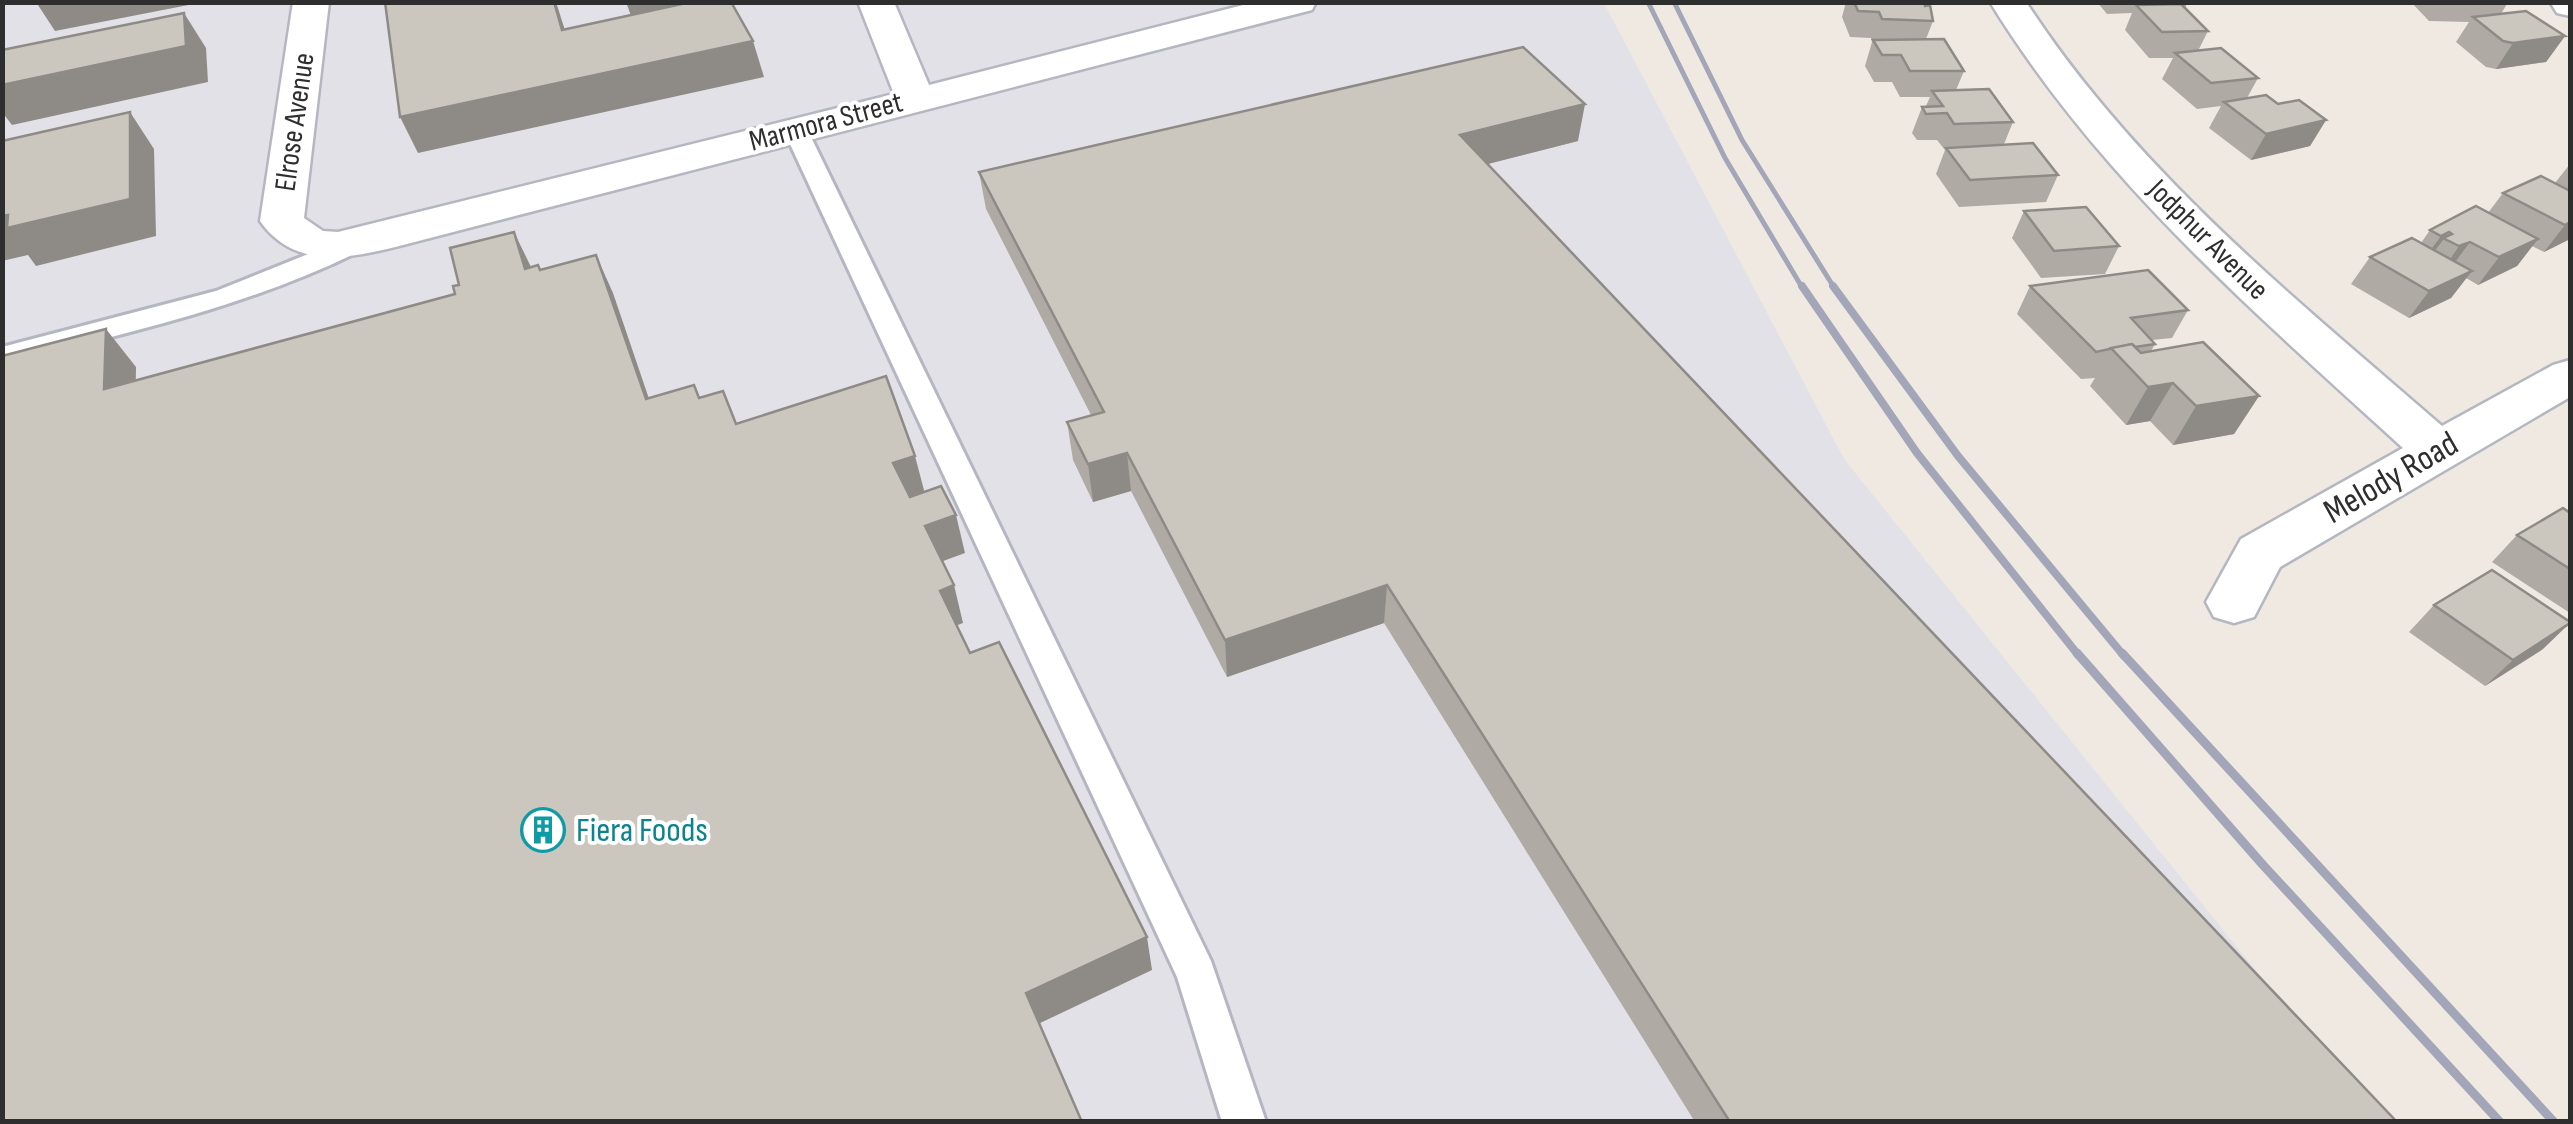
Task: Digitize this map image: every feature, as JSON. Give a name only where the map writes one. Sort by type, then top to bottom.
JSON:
[{"type":"street","name":"Elrose Avenue","points":[[312,2],[282,221],[294,238],[318,245],[353,244]]},
{"type":"street","points":[[876,2],[915,98]]},
{"type":"street","name":"Marmora Street","points":[[353,244],[1299,2]]},
{"type":"street","name":"Jodphur Avenue","points":[[2008,2],[2097,125],[2170,204],[2276,307],[2438,451]]},
{"type":"street","name":"Melody Road","points":[[2234,602],[2260,553],[2570,376]]},
{"type":"lane","points":[[796,131],[1197,975],[1244,1122]]},
{"type":"lane","points":[[2,356],[230,296],[305,270],[353,244]]},
{"type":"shaded area","points":[[2,3],[1604,3],[1844,459],[2377,1121],[3,1121]]},
{"type":"building","points":[[385,2],[554,2],[562,30],[691,2],[731,2],[753,41],[400,117]]},
{"type":"building","points":[[1854,2],[1924,2],[1925,6],[1930,5],[1933,21],[1882,19],[1879,12],[1858,11]]},
{"type":"building","points":[[2181,4],[2208,31],[2162,32],[2136,5]]},
{"type":"building","points":[[2526,11],[2565,36],[2503,41],[2473,17]]},
{"type":"building","points":[[184,13],[186,46],[2,85],[2,50]]},
{"type":"building","points":[[1944,39],[1964,71],[1910,71],[1901,55],[1882,55],[1873,40]]},
{"type":"building","points":[[1523,47],[1585,104],[1460,135],[2397,1122],[1730,1122],[1387,585],[1225,640],[1127,453],[1088,464],[1067,422],[1104,412],[979,172]]},
{"type":"building","points":[[2221,48],[2258,78],[2211,83],[2175,53]]},
{"type":"building","points":[[1989,89],[2013,122],[1954,124],[1947,113],[1926,114],[1922,107],[1943,106],[1932,91]]},
{"type":"building","points":[[2266,95],[2278,104],[2299,100],[2326,120],[2266,134],[2224,102]]},
{"type":"building","points":[[130,112],[130,199],[7,228],[8,215],[2,216],[2,141]]},
{"type":"building","points":[[2033,143],[2058,175],[1970,180],[1946,148]]},
{"type":"building","points":[[2541,176],[2570,191],[2570,222],[2565,225],[2503,193]]},
{"type":"building","points":[[2476,206],[2538,239],[2499,257],[2470,242],[2459,246],[2443,238],[2452,234],[2449,232],[2441,236],[2430,230]]},
{"type":"building","points":[[2086,207],[2119,246],[2054,251],[2024,211]]},
{"type":"building","name":"Fiera Foods","points":[[514,232],[525,269],[538,265],[540,270],[596,255],[646,399],[694,385],[699,398],[723,391],[736,424],[886,376],[915,456],[893,463],[910,497],[941,486],[956,515],[925,526],[954,585],[940,591],[970,653],[999,642],[1147,937],[1026,993],[1082,1122],[2,1122],[2,356],[106,329],[104,389],[455,294],[453,286],[459,285],[450,248]]},
{"type":"building","points":[[2412,238],[2472,271],[2429,291],[2370,257]]},
{"type":"building","points":[[2148,270],[2188,310],[2131,318],[2155,344],[2135,347],[2132,344],[2096,352],[2030,286]]},
{"type":"building","points":[[2203,342],[2259,396],[2196,406],[2173,383],[2148,387],[2111,348],[2132,344],[2141,353]]},
{"type":"building","points":[[2563,508],[2570,513],[2570,569],[2517,535]]},
{"type":"building","points":[[2492,570],[2570,623],[2513,660],[2434,605]]},
{"type":"railway","points":[[1648,2],[1725,158],[1803,289]]},
{"type":"railway","points":[[1674,2],[1742,140],[1834,287]]},
{"type":"railway","points":[[1802,286],[1917,453],[2079,656]]},
{"type":"railway","points":[[1834,287],[1958,456],[2124,656]]},
{"type":"railway","points":[[2077,653],[2263,865],[2500,1122]]},
{"type":"railway","points":[[2122,653],[2554,1122]]},
{"type":"place","name":"Fiera Foods","points":[[543,830]]}]
